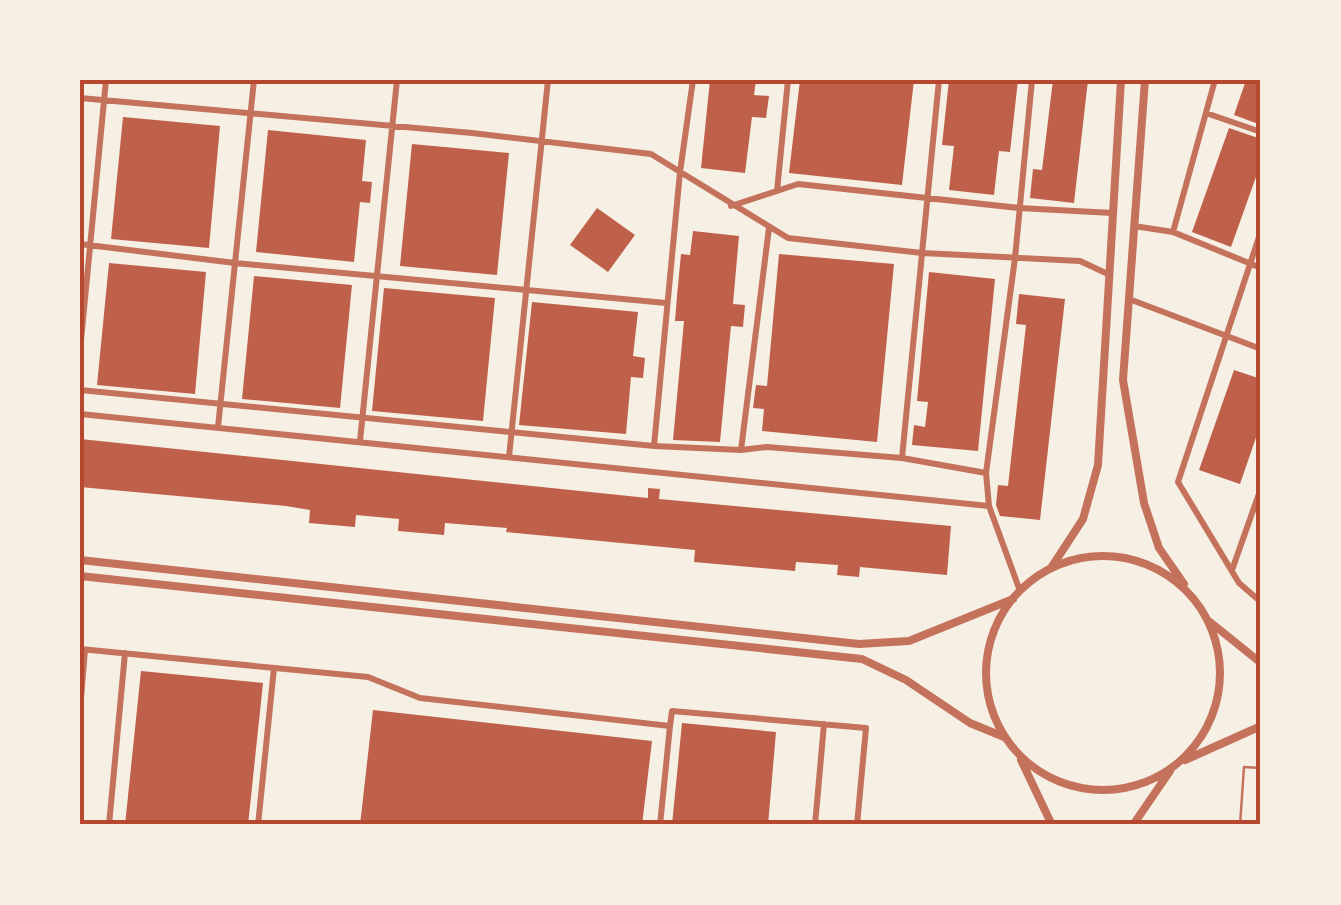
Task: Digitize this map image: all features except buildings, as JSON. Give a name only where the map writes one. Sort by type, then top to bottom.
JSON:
[{"type":"street","points":[[80,350],[106,80]]},
{"type":"street","points":[[218,427],[254,80]]},
{"type":"street","points":[[360,441],[397,80]]},
{"type":"street","points":[[509,457],[548,80]]},
{"type":"street","points":[[654,446],[680,172],[694,80]]},
{"type":"street","points":[[777,191],[788,80]]},
{"type":"street","points":[[902,458],[939,80]]},
{"type":"street","points":[[1020,591],[989,506],[986,473],[1015,258],[1032,80]]},
{"type":"street","points":[[1052,825],[990,705],[986,670],[992,636],[1013,599],[1050,568],[1082,519],[1098,465],[1121,80]]},
{"type":"street","points":[[1016,752],[1046,776],[1081,789],[1120,790],[1156,778],[1180,762],[1201,738],[1219,695],[1218,649],[1208,620],[1159,548],[1144,503],[1123,380],[1145,80]]},
{"type":"street","points":[[1173,232],[1215,80]]},
{"type":"street","points":[[80,98],[650,154],[788,238],[922,253],[1080,261],[1110,275]]},
{"type":"street","points":[[1206,113],[1261,132]]},
{"type":"street","points":[[731,206],[798,184],[1020,208],[1114,213]]},
{"type":"street","points":[[1134,226],[1173,232],[1261,268]]},
{"type":"street","points":[[741,450],[769,228]]},
{"type":"street","points":[[1261,231],[1178,482],[1239,583],[1261,602]]},
{"type":"street","points":[[80,244],[235,263],[666,303]]},
{"type":"street","points":[[1129,300],[1261,349]]},
{"type":"street","points":[[80,390],[654,446],[741,450],[768,447],[902,458],[986,473]]},
{"type":"street","points":[[80,414],[989,506]]},
{"type":"street","points":[[1232,570],[1261,488]]},
{"type":"street","points":[[1050,568],[1088,557],[1128,558],[1165,574],[1195,600]]},
{"type":"street","points":[[80,560],[859,644],[909,641],[1013,599]]},
{"type":"street","points":[[80,576],[862,659],[906,680],[970,723],[1004,737]]},
{"type":"street","points":[[1208,620],[1261,663]]},
{"type":"street","points":[[80,710],[83,649],[368,677],[420,698],[670,726]]},
{"type":"street","points":[[109,825],[125,654]]},
{"type":"street","points":[[258,825],[274,668]]},
{"type":"street","points":[[660,825],[672,711],[866,728],[856,825]]},
{"type":"street","points":[[815,825],[824,724]]},
{"type":"street","points":[[1180,762],[1261,726]]},
{"type":"street","points":[[1134,825],[1172,769]]},
{"type":"lane","points":[[1240,825],[1244,766],[1261,768]]}]
